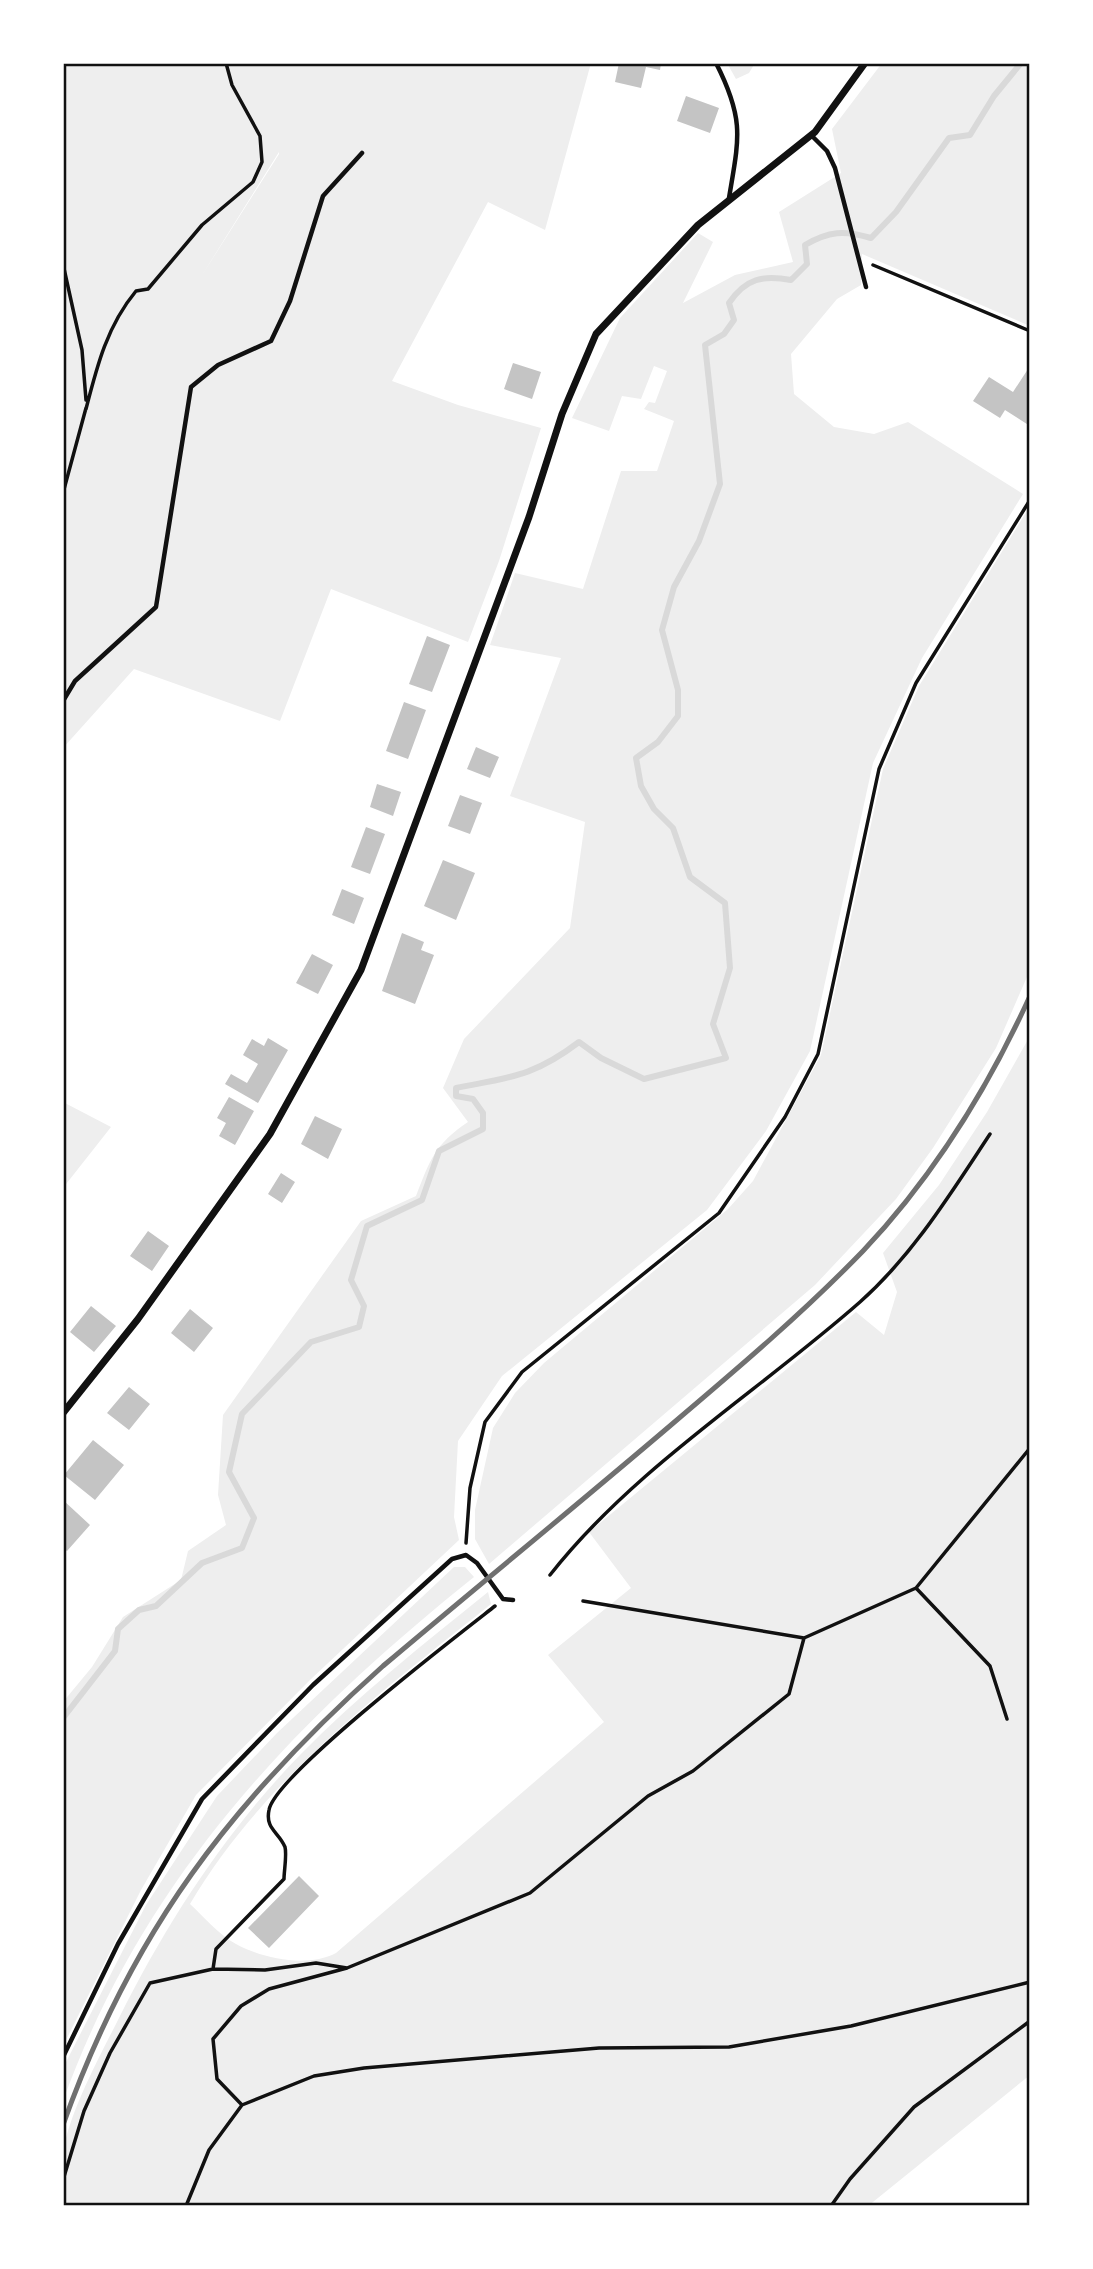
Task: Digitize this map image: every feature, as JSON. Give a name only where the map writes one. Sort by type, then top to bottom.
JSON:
[{"type":"street","points":[[63,1413],[138,1319],[270,1134],[361,970],[529,517],[562,414],[596,334],[698,225],[811,135],[865,63]]},
{"type":"lane","points":[[716,63],[735,103],[739,131],[729,202]]},
{"type":"lane","points":[[811,135],[827,151],[835,168],[866,287]]},
{"type":"lane","points":[[63,701],[75,681],[156,607],[191,387],[218,365],[271,341],[290,302],[323,196],[362,153]]},
{"type":"lane","points":[[63,2057],[118,1944],[202,1799],[313,1685],[390,1612],[452,1559],[466,1555],[477,1563],[503,1599],[513,1600]]},
{"type":"path","points":[[63,493],[103,346],[118,313],[136,291],[148,289],[202,225],[253,182],[262,162],[260,136],[232,85],[226,63]]},
{"type":"path","points":[[861,261],[1030,331]]},
{"type":"path","points":[[63,264],[82,350],[86,409]]},
{"type":"path","points":[[466,1555],[470,1488],[485,1422],[522,1372],[719,1213],[785,1116],[818,1054],[879,769],[916,683],[1030,500]]},
{"type":"path","points":[[550,1575],[595,1520],[862,1300],[928,1228],[990,1135]]},
{"type":"path","points":[[583,1601],[804,1638],[916,1588],[1030,1447]]},
{"type":"path","points":[[916,1588],[990,1666],[1007,1719]]},
{"type":"path","points":[[213,1969],[216,1949],[284,1879],[285,1847],[268,1821],[269,1807],[275,1797],[293,1775],[355,1720],[503,1599]]},
{"type":"path","points":[[242,2105],[217,2079],[213,2039],[241,2006],[269,1989],[347,1968],[530,1893],[648,1796],[693,1771],[789,1694],[804,1638]]},
{"type":"path","points":[[63,2180],[84,2111],[110,2053],[150,1983],[213,1969],[265,1970],[316,1963],[347,1968]]},
{"type":"path","points":[[186,2206],[209,2150],[242,2105],[313,2076],[364,2068],[599,2048],[742,2045],[851,2026],[1030,1982]]},
{"type":"path","points":[[831,2206],[850,2179],[914,2107],[1030,2021]]},
{"type":"shaded area","points":[[63,63],[591,63],[545,230],[488,202],[392,381],[458,405],[541,428],[499,561],[468,642],[331,589],[280,721],[134,669],[63,748]],"holes":[[[279,152],[279,154],[199,280]]]},
{"type":"shaded area","points":[[727,63],[755,63],[749,73],[736,79]]},
{"type":"shaded area","points":[[882,63],[1030,63],[1030,326],[862,254],[861,285],[837,299],[791,354],[794,394],[834,427],[874,434],[908,422],[1023,494],[922,658],[873,763],[810,1051],[766,1131],[707,1210],[502,1376],[458,1441],[454,1517],[459,1540],[310,1680],[196,1795],[141,1890],[63,2046],[63,1702],[92,1667],[123,1617],[181,1580],[188,1551],[226,1525],[218,1495],[223,1415],[361,1221],[416,1196],[435,1154],[448,1138],[468,1122],[443,1088],[464,1039],[570,928],[585,822],[510,796],[561,658],[490,645],[515,573],[583,589],[621,471],[657,471],[674,421],[644,409],[649,402],[655,403],[667,371],[654,366],[641,399],[622,396],[609,431],[572,418],[620,318],[698,233],[713,242],[683,303],[735,275],[793,262],[779,212],[841,173],[832,129]]},
{"type":"shaded area","points":[[1030,506],[1030,970],[996,1048],[933,1148],[896,1199],[815,1285],[489,1564],[475,1539],[475,1510],[493,1428],[515,1393],[544,1363],[728,1209],[753,1181],[821,1055],[883,769],[919,686]]},
{"type":"shaded area","points":[[1030,1036],[1030,2075],[868,2206],[63,2206],[62,2173],[66,2137],[95,2065],[138,1981],[178,1912],[223,1846],[273,1784],[344,1712],[488,1592],[491,1604],[366,1705],[288,1778],[219,1859],[190,1904],[224,1936],[259,1954],[299,1961],[325,1958],[336,1953],[604,1722],[548,1655],[631,1588],[589,1532],[856,1312],[884,1335],[897,1292],[883,1253],[939,1185],[987,1112]]},
{"type":"shaded area","points":[[63,1102],[111,1127],[63,1188]]},
{"type":"shaded area","points":[[454,1567],[465,1567],[474,1577],[345,1689],[286,1748],[231,1810],[180,1876],[136,1946],[96,2021],[63,2101],[63,2068],[146,1905],[217,1796],[277,1733]]},
{"type":"building","points":[[619,63],[661,63],[660,70],[646,67],[641,88],[615,82]]},
{"type":"building","points":[[686,96],[719,108],[710,133],[677,121]]},
{"type":"building","points":[[513,363],[541,372],[532,399],[504,389]]},
{"type":"building","points":[[1030,366],[1030,426],[1005,410],[1000,418],[973,401],[989,377],[1013,392]]},
{"type":"building","points":[[427,636],[450,645],[432,692],[409,684]]},
{"type":"building","points":[[404,702],[426,710],[408,759],[386,751]]},
{"type":"building","points":[[476,747],[499,757],[490,778],[467,769]]},
{"type":"building","points":[[377,784],[401,792],[393,816],[370,807]]},
{"type":"building","points":[[460,795],[482,803],[470,834],[448,826]]},
{"type":"building","points":[[366,827],[385,834],[370,874],[351,867]]},
{"type":"building","points":[[443,860],[475,873],[456,920],[424,906]]},
{"type":"building","points":[[342,889],[364,898],[354,924],[332,915]]},
{"type":"building","points":[[402,933],[424,942],[421,950],[434,955],[415,1004],[382,991]]},
{"type":"building","points":[[312,954],[333,965],[318,994],[296,983]]},
{"type":"building","points":[[268,1038],[288,1050],[258,1103],[225,1084],[231,1074],[247,1083],[258,1064],[243,1055],[252,1039],[264,1046]]},
{"type":"building","points":[[229,1097],[254,1111],[235,1145],[219,1136],[226,1123],[217,1118]]},
{"type":"building","points":[[315,1116],[342,1129],[328,1159],[301,1144]]},
{"type":"building","points":[[281,1173],[295,1182],[282,1203],[268,1194]]},
{"type":"building","points":[[148,1231],[169,1246],[152,1271],[130,1256]]},
{"type":"building","points":[[91,1306],[116,1326],[94,1352],[70,1332]]},
{"type":"building","points":[[190,1309],[213,1328],[194,1352],[171,1333]]},
{"type":"building","points":[[129,1387],[150,1404],[129,1430],[107,1413]]},
{"type":"building","points":[[93,1440],[124,1465],[95,1500],[64,1475]]},
{"type":"building","points":[[63,1500],[90,1525],[67,1551],[63,1548]]},
{"type":"building","points":[[299,1876],[319,1896],[269,1948],[248,1928]]},
{"type":"waterway","points":[[63,1718],[115,1651],[118,1629],[139,1610],[156,1606],[202,1563],[242,1548],[254,1518],[229,1472],[242,1414],[311,1342],[359,1327],[364,1306],[351,1280],[367,1226],[422,1200],[439,1151],[483,1129],[483,1113],[473,1099],[456,1096],[456,1088],[507,1078],[534,1069],[579,1042],[601,1058],[644,1079],[726,1058],[713,1024],[730,968],[725,903],[690,877],[673,828],[654,809],[641,786],[636,758],[658,742],[678,716],[678,690],[662,630],[674,587],[699,541],[720,484],[705,345],[724,334],[734,320],[729,303],[742,288],[764,278],[791,280],[807,264],[805,245],[837,233],[871,238],[896,212],[949,138],[970,135],[994,96],[1021,63]]},
{"type":"railway","points":[[63,2125],[90,2055],[154,1930],[233,1820],[328,1717],[383,1666],[720,1383],[793,1319],[863,1251],[913,1193],[957,1130],[996,1064],[1030,996]]}]
